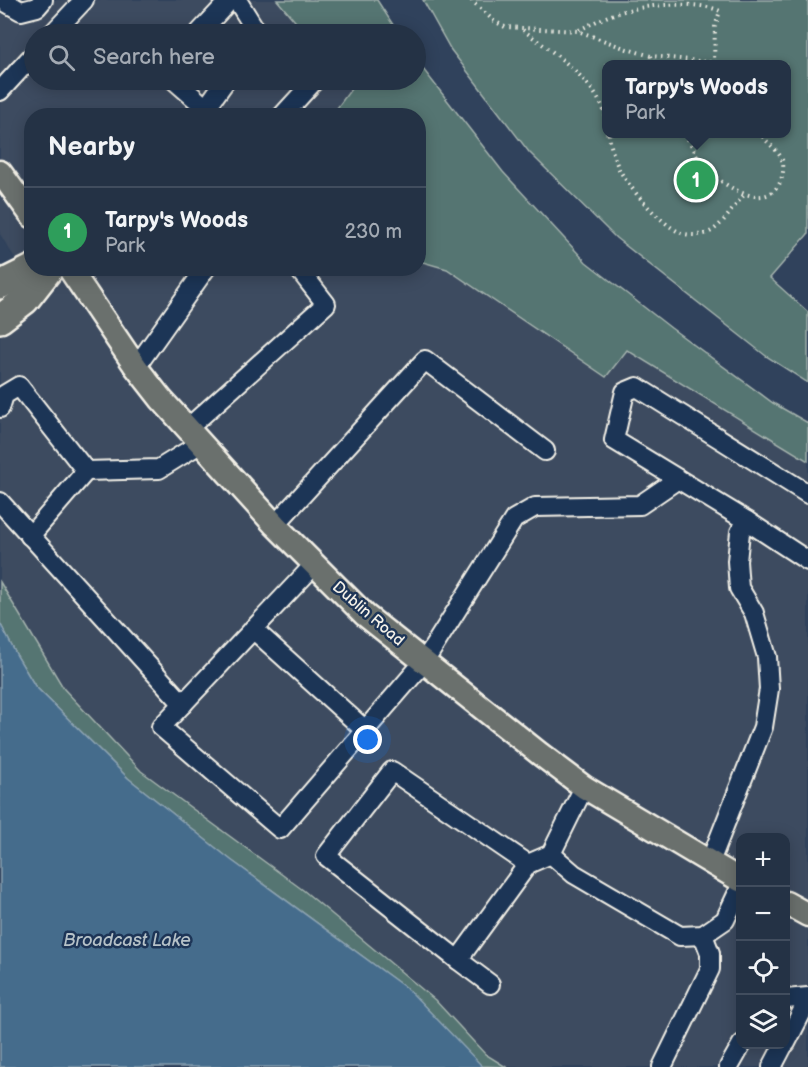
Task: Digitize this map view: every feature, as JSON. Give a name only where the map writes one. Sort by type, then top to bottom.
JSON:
[{"type":"highway","points":[[0,285],[24,273]]},
{"type":"highway","points":[[0,319],[25,300],[44,276]]},
{"type":"main road","points":[[0,172],[24,205]]},
{"type":"main road","name":"Dublin Road","points":[[74,276],[135,367],[194,436],[275,525],[365,615],[584,787],[736,877]]},
{"type":"main road","points":[[790,905],[808,915]]},
{"type":"lane","points":[[4,5],[21,11],[37,7],[43,0]]},
{"type":"lane","points":[[61,24],[84,0]]},
{"type":"lane","points":[[207,24],[230,0]]},
{"type":"lane","points":[[237,0],[252,24]]},
{"type":"lane","points":[[0,92],[24,65]]},
{"type":"lane","points":[[184,90],[203,108]]},
{"type":"lane","points":[[209,108],[220,90]]},
{"type":"lane","points":[[289,108],[306,90]]},
{"type":"lane","points":[[135,367],[200,276]]},
{"type":"lane","points":[[30,536],[86,471],[159,469],[194,436],[326,304],[303,276]]},
{"type":"lane","points":[[275,525],[425,360],[545,451]]},
{"type":"lane","points":[[0,408],[4,395],[19,386],[86,471]]},
{"type":"lane","points":[[808,494],[637,387],[625,392],[614,440],[808,561]]},
{"type":"lane","points":[[314,565],[161,727],[280,829],[424,662],[514,519],[535,507],[640,505],[678,478]]},
{"type":"lane","points":[[0,502],[183,704]]},
{"type":"lane","points":[[710,862],[764,727],[769,689],[767,657],[754,613],[739,588],[737,561],[740,532],[747,521]]},
{"type":"lane","points":[[253,629],[365,730]]},
{"type":"lane","points":[[490,984],[326,856],[392,771],[528,864]]},
{"type":"lane","points":[[458,960],[528,864],[551,854],[584,787]]},
{"type":"lane","points":[[551,854],[574,874],[680,936],[703,935],[725,920],[736,898]]},
{"type":"lane","points":[[662,1067],[710,969],[710,953],[703,935]]},
{"type":"lane","points":[[790,999],[808,999],[790,1033]]},
{"type":"lane","points":[[729,1067],[739,1049]]},
{"type":"lane","points":[[772,1067],[782,1049]]},
{"type":"path","points":[[471,0],[494,21],[505,27],[558,28],[578,31],[651,56],[693,60]]},
{"type":"path","points":[[578,31],[602,18],[620,12],[687,5],[710,6],[720,11],[715,27],[714,60]]},
{"type":"path","points":[[522,29],[554,53],[586,83],[602,103]]},
{"type":"path","points":[[651,56],[652,60]]},
{"type":"path","points":[[609,138],[618,167],[628,182],[665,223],[681,233],[694,235],[709,232],[719,225],[744,195]]},
{"type":"path","points":[[687,138],[702,162],[717,178],[744,195],[765,196],[775,191],[782,180],[783,163],[775,148],[765,138]]},
{"type":"shaded area","points":[[0,0],[277,0],[297,24],[24,24],[24,90],[350,90],[337,108],[24,108],[24,276],[426,276],[426,263],[447,269],[606,376],[626,350],[808,461],[808,1067],[506,1067],[485,1054],[435,1000],[303,890],[141,771],[64,689],[0,582],[0,284],[15,258],[0,234]]},
{"type":"green space","points":[[277,0],[377,0],[393,24],[297,24]]},
{"type":"green space","points":[[423,0],[808,0],[808,234],[770,278],[808,312],[808,383],[766,356],[616,238],[529,152],[451,50]]},
{"type":"green space","points":[[426,73],[503,172],[586,262],[773,403],[808,423],[808,461],[627,350],[606,377],[447,269],[426,263],[426,108],[337,108],[350,90],[426,90]]},
{"type":"green space","points":[[0,582],[64,689],[141,771],[303,890],[435,1000],[485,1054],[506,1067],[481,1066],[410,991],[231,860],[128,778],[35,686],[0,623]]},
{"type":"water","name":"Broadcast Lake","points":[[0,623],[35,686],[128,778],[231,860],[410,991],[483,1067],[0,1067]]},
{"type":"place","name":"Tarpy's Woods","points":[[696,180]]}]
